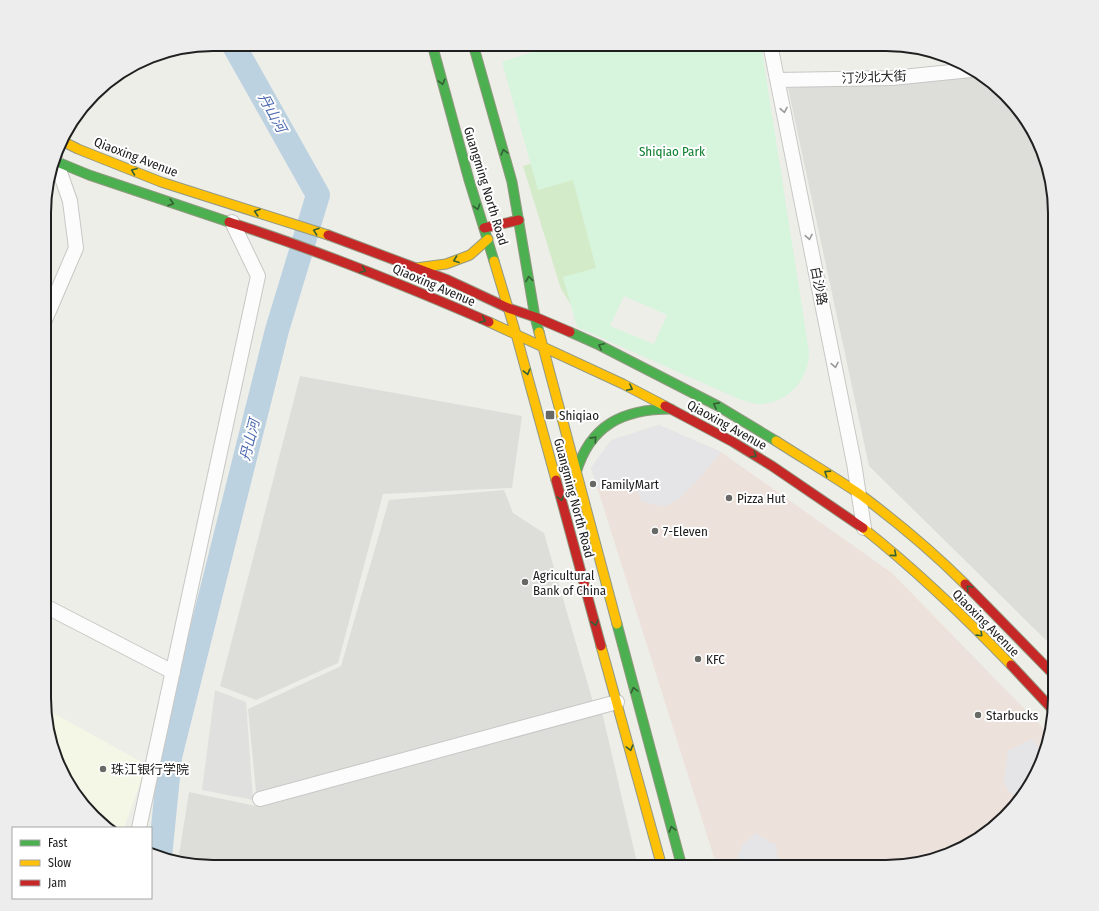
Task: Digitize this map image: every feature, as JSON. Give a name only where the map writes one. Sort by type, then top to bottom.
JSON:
[{"type":"main road","name":"Guangming North Road","points":[[434,51],[469,180],[516,334],[660,860]]},
{"type":"main road","name":"Guangming North Road","points":[[475,51],[512,182],[535,318],[680,860]]},
{"type":"main road","name":"Qiaoxing Avenue","points":[[67,143],[161,182],[337,238],[448,280],[508,308],[604,348],[718,406],[755,427],[860,495],[924,545],[962,581],[1048,669]]},
{"type":"main road","points":[[59,164],[161,200],[232,222]]},
{"type":"main road","points":[[484,228],[519,220]]},
{"type":"main road","name":"Qiaoxing Avenue","points":[[232,222],[327,255],[516,334],[623,384],[733,442],[772,466],[864,528],[942,597],[999,653],[1048,705]]},
{"type":"main road","points":[[416,268],[446,264],[470,255],[488,239]]},
{"type":"main road","points":[[576,473],[582,455],[590,442],[608,425],[626,415],[639,411],[671,409]]},
{"type":"street","name":"白沙路","points":[[772,51],[860,495],[864,528]]},
{"type":"street","name":"汀沙北大街","points":[[778,80],[892,78],[963,71]]},
{"type":"street","points":[[51,306],[76,248],[70,201],[58,169]]},
{"type":"street","points":[[139,827],[258,276],[232,222]]},
{"type":"street","points":[[51,609],[173,672]]},
{"type":"street","points":[[260,799],[617,702]]},
{"type":"shaded area","points":[[971,75],[985,84],[1001,98],[1015,114],[1036,151],[1045,181],[1048,202],[1048,642],[869,466],[788,88]]},
{"type":"shaded area","points":[[300,376],[522,416],[512,488],[383,494],[338,663],[256,700],[220,686]]},
{"type":"shaded area","points":[[659,425],[721,452],[892,573],[1045,730],[1036,760],[1031,770],[1015,797],[1001,813],[976,833],[949,847],[903,859],[715,860],[591,468],[611,440]]},
{"type":"shaded area","points":[[659,425],[721,452],[699,479],[678,500],[663,507],[641,501],[636,486],[619,483],[597,488],[591,468],[611,440]]},
{"type":"shaded area","points":[[504,490],[513,513],[544,533],[593,702],[256,792],[248,709],[341,666],[389,500]]},
{"type":"shaded area","points":[[215,690],[246,702],[253,800],[202,790]]},
{"type":"shaded area","name":"珠江银行学院","points":[[51,712],[147,765],[124,827],[114,827],[98,813],[84,797],[68,770],[63,760],[54,730]]},
{"type":"shaded area","points":[[602,712],[636,860],[202,860],[179,856],[189,792],[261,807]]},
{"type":"shaded area","points":[[1032,739],[1040,747],[1036,760],[1016,796],[1008,791],[1004,781],[1008,751]]},
{"type":"shaded area","points":[[756,833],[769,842],[776,844],[778,860],[736,860],[742,845]]},
{"type":"green space","name":"Shiqiao Park","points":[[535,51],[762,51],[809,352],[805,372],[794,389],[778,400],[768,403],[757,404],[748,402],[577,327],[563,277],[596,268],[573,180],[538,190],[502,62]],"holes":[[[624,296],[667,315],[654,344],[610,326]]]},
{"type":"green space","points":[[570,152],[627,223],[573,308],[561,289],[523,166]]},
{"type":"waterway","name":"丹山河","points":[[161,851],[170,757],[277,330],[318,195],[237,51]]},
{"type":"traffic: fast","points":[[434,51],[469,180],[494,261]]},
{"type":"traffic: fast","points":[[475,51],[512,182],[535,317],[539,332]]},
{"type":"traffic: fast","points":[[59,163],[89,175],[229,222]]},
{"type":"traffic: fast","points":[[570,332],[599,345],[718,406],[776,441]]},
{"type":"traffic: fast","points":[[576,473],[582,456],[590,443],[611,423],[638,412],[671,409]]},
{"type":"traffic: fast","points":[[617,624],[680,860]]},
{"type":"traffic: slow","points":[[67,143],[161,182],[328,235]]},
{"type":"traffic: slow","points":[[416,268],[446,264],[470,255],[488,239]]},
{"type":"traffic: slow","points":[[494,261],[516,334],[556,480]]},
{"type":"traffic: slow","points":[[489,322],[623,384],[665,406]]},
{"type":"traffic: slow","points":[[539,332],[617,624]]},
{"type":"traffic: slow","points":[[776,441],[861,495],[940,560],[965,584]]},
{"type":"traffic: slow","points":[[863,528],[940,594],[1011,665]]},
{"type":"traffic: slow","points":[[601,646],[660,860]]},
{"type":"traffic: jam","points":[[484,228],[519,220]]},
{"type":"traffic: jam","points":[[229,222],[295,244],[489,322]]},
{"type":"traffic: jam","points":[[328,235],[448,280],[508,308],[535,317],[570,332]]},
{"type":"traffic: jam","points":[[665,406],[733,442],[772,466],[863,528]]},
{"type":"traffic: jam","points":[[556,480],[601,646]]},
{"type":"traffic: jam","points":[[965,584],[1048,669]]},
{"type":"traffic: jam","points":[[1011,665],[1048,705]]},
{"type":"place","name":"Shiqiao","points":[[550,415]]},
{"type":"place","name":"FamilyMart","points":[[593,484]]},
{"type":"place","name":"Pizza Hut","points":[[729,498]]},
{"type":"place","name":"7-Eleven","points":[[655,531]]},
{"type":"place","name":"Agricultural Bank of China","points":[[525,582]]},
{"type":"place","name":"KFC","points":[[698,659]]},
{"type":"place","name":"Starbucks","points":[[978,715]]},
{"type":"place","name":"珠江银行学院","points":[[103,769]]}]
